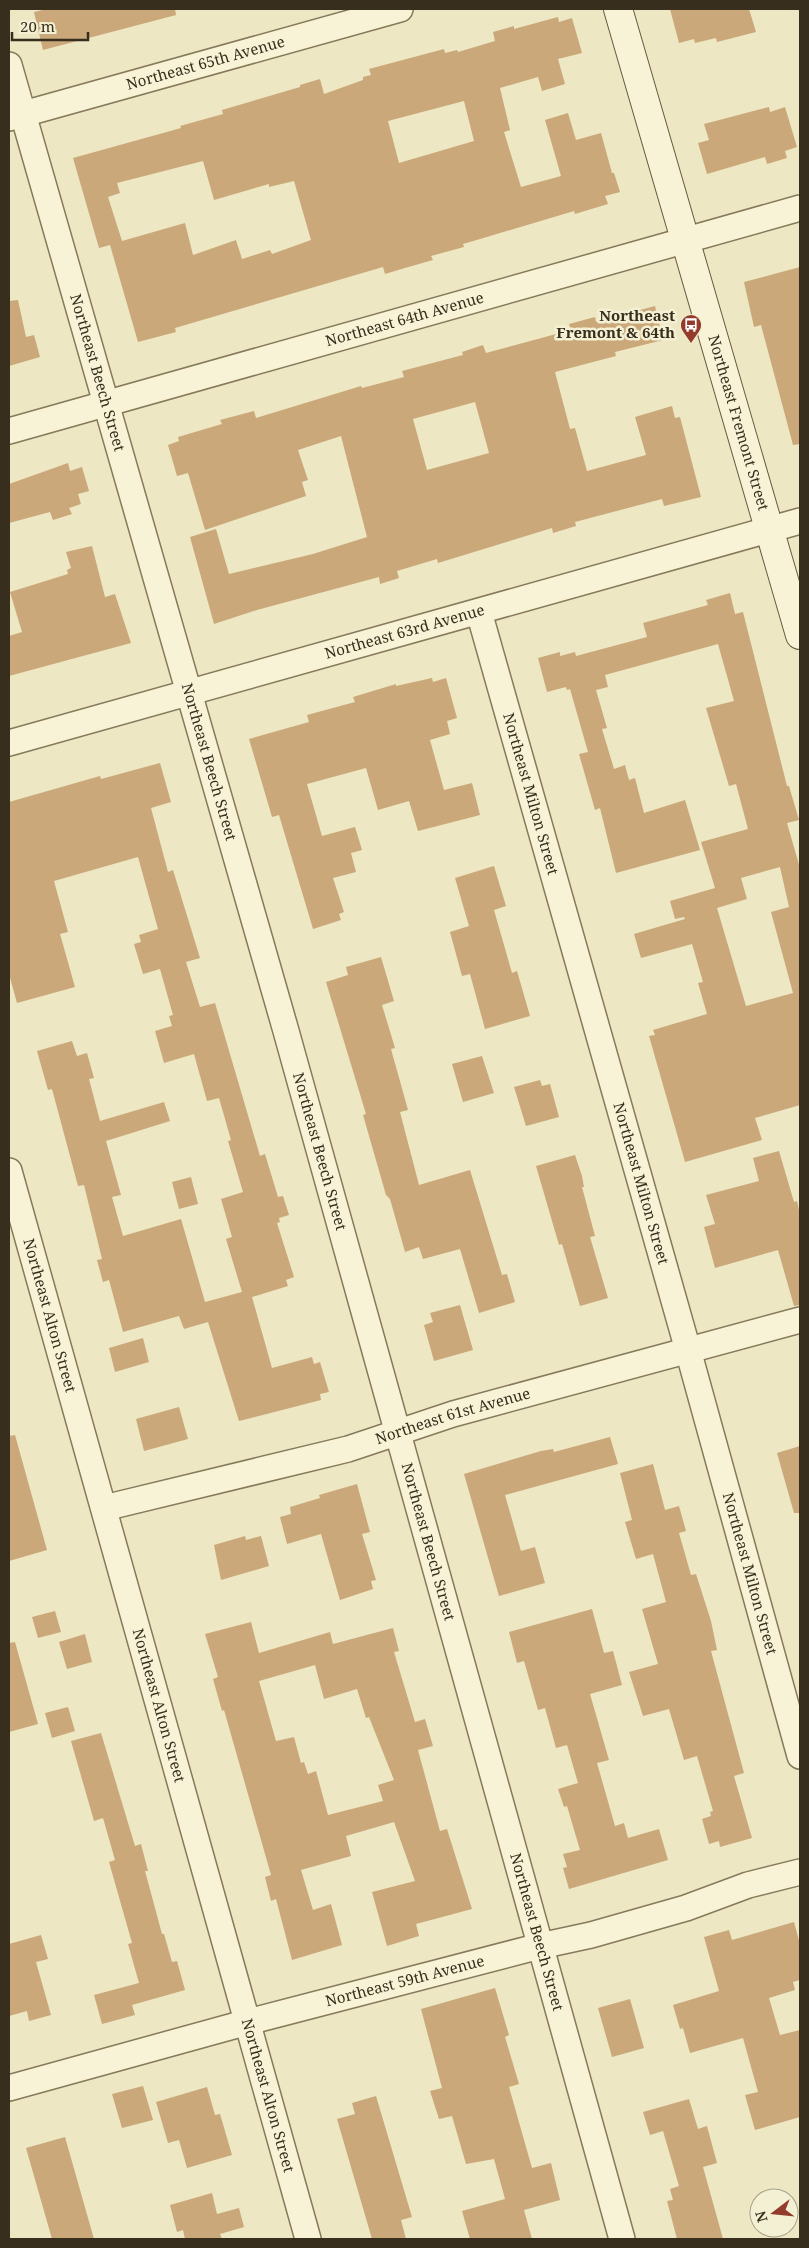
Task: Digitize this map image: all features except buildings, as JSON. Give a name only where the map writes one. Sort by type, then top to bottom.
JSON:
[{"type":"main road","name":"Northeast Fremont Street","points":[[618,9],[800,635]]},
{"type":"street","name":"Northeast 65th Avenue","points":[[16,116],[400,9]]},
{"type":"street","name":"Northeast Beech Street","points":[[9,65],[16,116],[104,404],[286,1032],[622,2239]]},
{"type":"street","name":"Northeast 64th Avenue","points":[[9,430],[800,208]]},
{"type":"street","name":"Northeast 63rd Avenue","points":[[9,744],[800,521]]},
{"type":"street","name":"Northeast Milton Street","points":[[479,612],[688,1350],[800,1756]]},
{"type":"street","name":"Northeast Alton Street","points":[[9,1171],[308,2239]]},
{"type":"street","name":"Northeast 61st Avenue","points":[[104,1508],[348,1449],[453,1414],[800,1320]]},
{"type":"street","name":"Northeast 59th Avenue","points":[[9,2088],[248,2022],[540,1946],[591,1936],[665,1915],[748,1885],[800,1872]]},
{"type":"place","name":"Northeast Fremont & 64th","points":[[691,344]]}]
